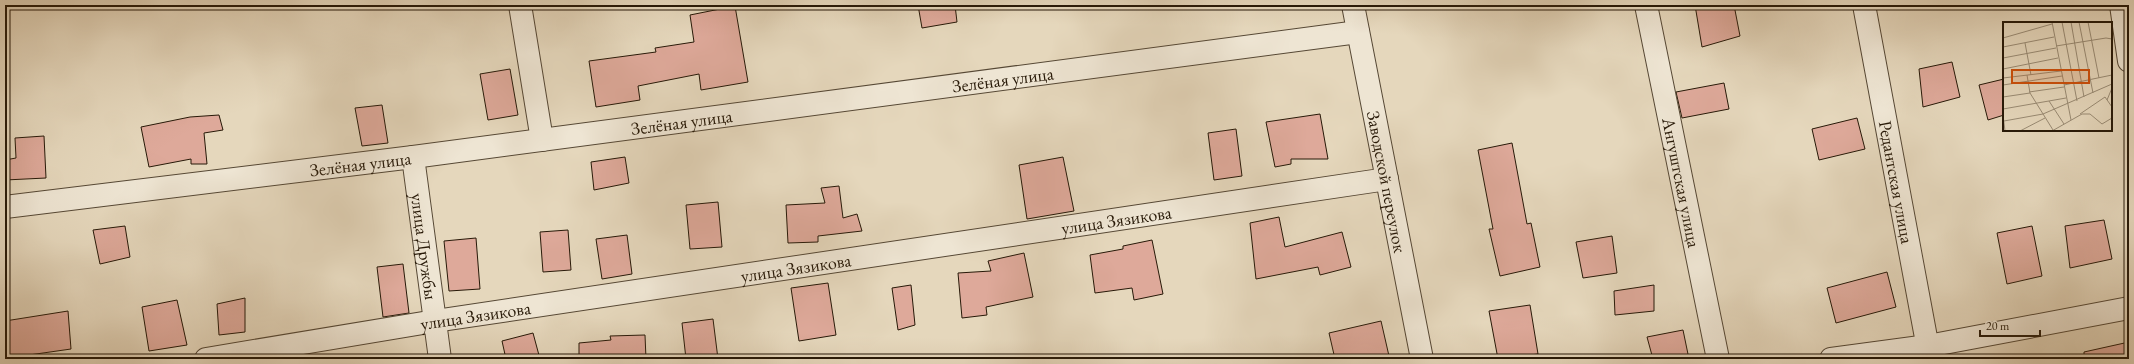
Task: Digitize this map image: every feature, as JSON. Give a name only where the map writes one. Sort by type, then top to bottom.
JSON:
[{"type":"street","points":[[520,5],[542,140]]},
{"type":"street","name":"Заводской переулок","points":[[1353,5],[1422,359]]},
{"type":"street","name":"Ангуштская улица","points":[[1646,5],[1718,359]]},
{"type":"street","name":"Редантская улица","points":[[1864,5],[1929,353]]},
{"type":"street","points":[[2121,5],[2129,61]]},
{"type":"street","name":"Зелёная улица","points":[[5,206],[413,157],[1358,32]]},
{"type":"street","name":"улица Дружбы","points":[[413,157],[440,359]]},
{"type":"street","name":"улица Зязикова","points":[[206,359],[435,321],[1387,178]]},
{"type":"street","points":[[1831,359],[1929,353],[2129,308]]},
{"type":"building","points":[[918,5],[955,5],[957,22],[922,28]]},
{"type":"building","points":[[1695,5],[1734,5],[1740,36],[1702,47]]},
{"type":"building","points":[[735,6],[748,82],[701,90],[699,74],[638,86],[640,100],[596,107],[589,61],[656,52],[655,48],[694,42],[690,15]]},
{"type":"building","points":[[1952,62],[1960,97],[1923,107],[1919,69]]},
{"type":"building","points":[[510,69],[518,115],[488,120],[480,74]]},
{"type":"building","points":[[2003,79],[2003,115],[1988,120],[1979,85]]},
{"type":"building","points":[[1724,83],[1729,109],[1682,118],[1676,92]]},
{"type":"building","points":[[382,105],[388,143],[362,146],[355,108]]},
{"type":"building","points":[[1320,114],[1328,159],[1291,159],[1291,164],[1275,167],[1266,122]]},
{"type":"building","points":[[219,115],[223,130],[204,133],[207,164],[191,164],[191,159],[149,167],[141,127],[190,117]]},
{"type":"building","points":[[1857,118],[1865,149],[1819,160],[1812,129]]},
{"type":"building","points":[[1236,129],[1242,176],[1214,180],[1208,133]]},
{"type":"building","points":[[44,136],[46,178],[5,180],[5,160],[16,158],[15,138]]},
{"type":"building","points":[[1512,143],[1527,224],[1531,223],[1540,267],[1500,276],[1489,229],[1493,229],[1478,150]]},
{"type":"building","points":[[625,157],[629,183],[594,190],[591,162]]},
{"type":"building","points":[[1063,157],[1074,211],[1027,219],[1019,165]]},
{"type":"building","points":[[839,186],[843,218],[857,214],[862,231],[818,236],[818,242],[788,243],[786,205],[825,203],[821,188]]},
{"type":"building","points":[[718,202],[722,247],[690,249],[686,205]]},
{"type":"building","points":[[1279,217],[1285,247],[1342,232],[1351,267],[1320,275],[1318,267],[1256,279],[1250,223]]},
{"type":"building","points":[[2104,220],[2112,259],[2070,268],[2065,226]]},
{"type":"building","points":[[125,226],[130,257],[100,264],[93,230]]},
{"type":"building","points":[[2032,226],[2042,276],[2007,284],[1997,233]]},
{"type":"building","points":[[568,230],[571,270],[543,272],[540,232]]},
{"type":"building","points":[[627,235],[632,274],[602,279],[596,239]]},
{"type":"building","points":[[1612,236],[1617,273],[1583,278],[1576,242]]},
{"type":"building","points":[[476,238],[480,289],[449,291],[444,241]]},
{"type":"building","points":[[1152,240],[1163,294],[1134,300],[1132,288],[1095,293],[1090,255],[1123,249],[1123,246]]},
{"type":"building","points":[[1024,253],[1033,297],[986,307],[987,315],[962,318],[958,273],[991,271],[988,261]]},
{"type":"building","points":[[403,264],[409,313],[383,317],[377,267]]},
{"type":"building","points":[[1887,272],[1896,307],[1836,323],[1827,288]]},
{"type":"building","points":[[828,283],[836,335],[799,341],[791,288]]},
{"type":"building","points":[[911,285],[915,325],[898,330],[892,288]]},
{"type":"building","points":[[1654,285],[1654,311],[1615,315],[1614,291]]},
{"type":"building","points":[[245,298],[245,332],[219,335],[217,304]]},
{"type":"building","points":[[177,300],[187,345],[149,351],[142,307]]},
{"type":"building","points":[[1530,305],[1538,354],[1498,359],[1489,311]]},
{"type":"building","points":[[68,311],[71,349],[22,356],[22,359],[5,359],[5,321]]},
{"type":"building","points":[[713,319],[718,359],[686,359],[682,323]]},
{"type":"building","points":[[1381,321],[1389,356],[1374,359],[1335,359],[1329,333]]},
{"type":"building","points":[[1683,330],[1689,359],[1653,359],[1647,337]]},
{"type":"building","points":[[533,333],[540,359],[506,359],[502,341]]},
{"type":"building","points":[[645,335],[646,359],[579,359],[579,343],[611,340],[610,336]]},
{"type":"building","points":[[2129,342],[2129,359],[2084,359],[2084,352]]}]
